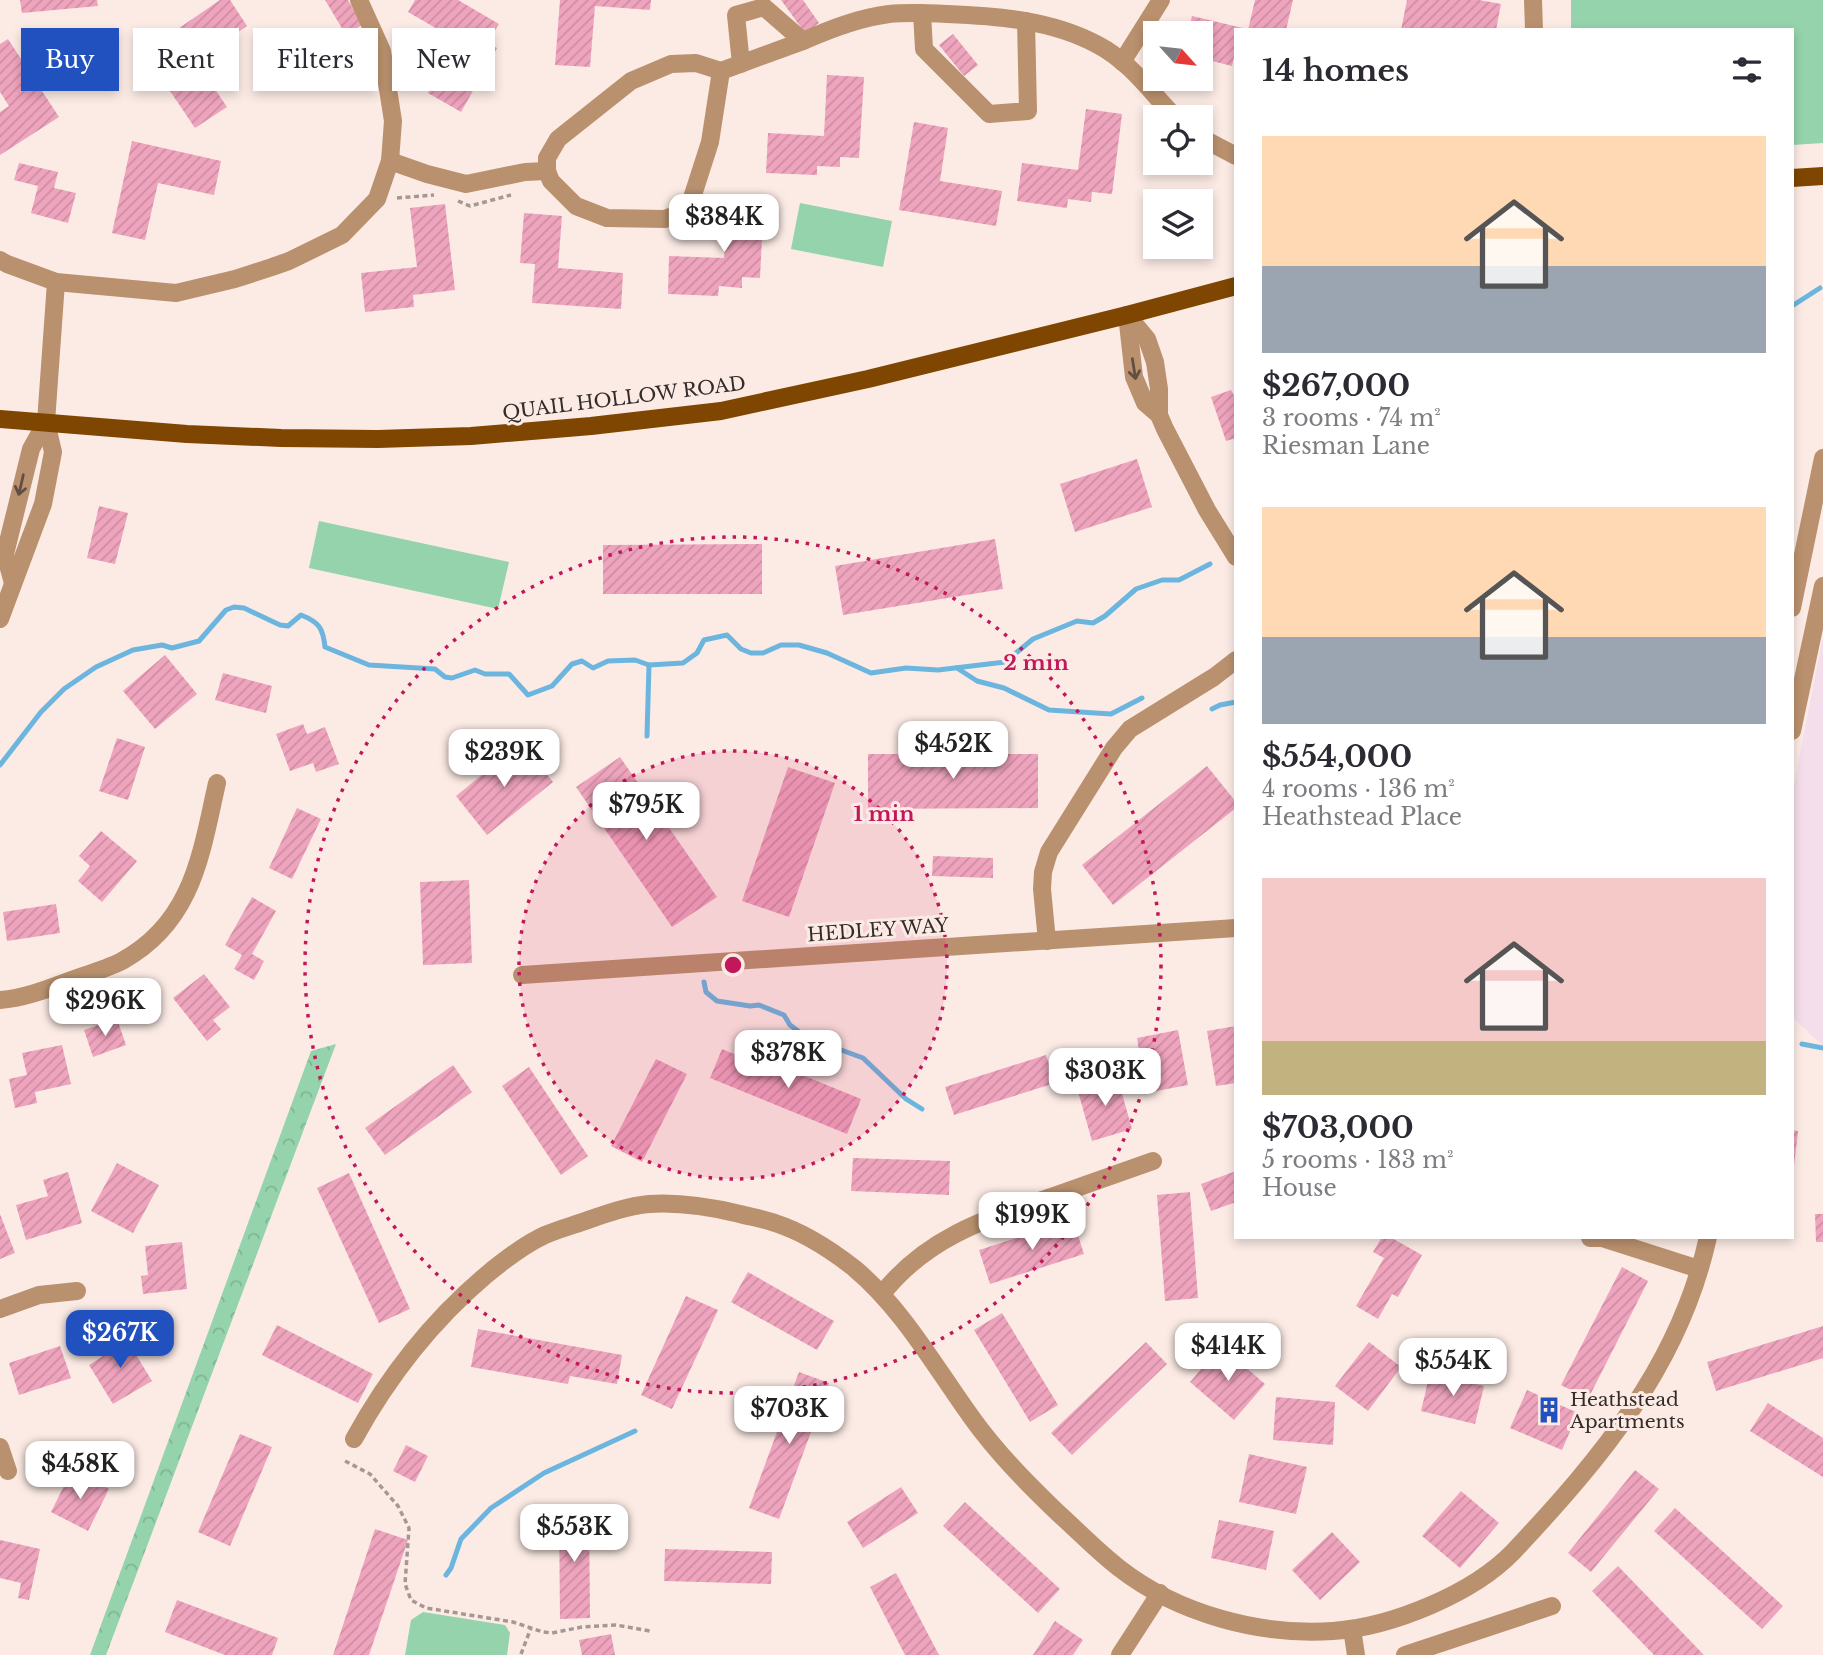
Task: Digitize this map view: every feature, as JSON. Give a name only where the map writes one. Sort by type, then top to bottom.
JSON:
[{"type":"main road","points":[[1794,178],[1823,176]]},
{"type":"main road","name":"QUAIL HOLLOW ROAD","points":[[0,419],[187,434],[364,439],[471,436],[591,426],[721,411],[868,379],[1234,287]]},
{"type":"street","points":[[0,260],[57,282],[176,293],[235,279],[280,264],[342,235],[377,199],[390,161],[393,121],[382,51],[359,0]]},
{"type":"street","points":[[1122,62],[1161,0]]},
{"type":"street","points":[[1532,0],[1534,28]]},
{"type":"street","points":[[741,64],[736,15],[764,7],[803,41]]},
{"type":"street","points":[[922,13],[924,49],[989,114],[1028,111],[1026,21]]},
{"type":"street","points":[[721,71],[710,142],[692,198],[682,212],[665,219],[607,218],[576,206],[551,180],[547,171],[547,158],[558,139],[632,81],[671,64],[696,63],[721,71],[856,20],[889,14],[984,15],[1062,30],[1097,44],[1122,62],[1163,105]]},
{"type":"street","points":[[1213,144],[1234,155]]},
{"type":"street","points":[[390,161],[466,184],[547,171]]},
{"type":"street","points":[[0,619],[43,504],[53,452],[46,422],[57,282]]},
{"type":"street","points":[[1127,315],[1134,377],[1145,403],[1159,415],[1207,510],[1234,553]]},
{"type":"street","points":[[13,583],[5,554],[31,449],[46,422]]},
{"type":"street","points":[[1794,598],[1823,458]]},
{"type":"street","points":[[1794,723],[1823,586]]},
{"type":"street","points":[[1047,941],[1042,889],[1043,872],[1049,852],[1114,748],[1130,729],[1234,662]]},
{"type":"street","points":[[0,1000],[26,996],[96,972],[122,960],[153,937],[167,923],[190,886],[200,859],[217,783]]},
{"type":"street","name":"HEDLEY WAY","points":[[522,975],[1234,928]]},
{"type":"street","points":[[881,1294],[923,1253],[954,1234],[999,1214],[1153,1161]]},
{"type":"street","points":[[354,1439],[398,1367],[422,1339],[466,1292],[505,1259],[542,1236],[627,1208],[648,1204],[680,1204],[725,1210],[775,1223],[801,1234],[836,1254],[857,1270],[902,1318],[993,1447],[1037,1493],[1108,1559],[1141,1583],[1203,1612],[1270,1629],[1307,1633],[1352,1629],[1416,1611],[1457,1593],[1507,1558],[1571,1489],[1603,1449],[1656,1373],[1683,1316],[1707,1239]]},
{"type":"street","points":[[1605,1239],[1699,1269]]},
{"type":"street","points":[[0,1309],[39,1295],[77,1291]]},
{"type":"street","points":[[0,1447],[8,1471]]},
{"type":"street","points":[[1120,1655],[1160,1593]]},
{"type":"street","points":[[1405,1655],[1552,1606]]},
{"type":"street","points":[[1352,1629],[1356,1655]]},
{"type":"path","points":[[345,1461],[370,1474],[398,1506],[410,1528],[405,1584],[411,1600],[426,1608],[513,1622],[552,1633],[582,1627],[616,1625],[650,1631]]},
{"type":"path","points":[[521,1654],[531,1628]]},
{"type":"shaded area","points":[[1823,636],[1823,1046],[1794,1019],[1794,785]]},
{"type":"green space","points":[[1571,0],[1823,0],[1823,143],[1794,145],[1794,28],[1571,28]]},
{"type":"green space","points":[[800,203],[892,221],[883,267],[791,249]]},
{"type":"green space","points":[[319,521],[509,562],[498,609],[309,568]]},
{"type":"green space","points":[[336,1044],[106,1655],[90,1655],[311,1051]]},
{"type":"green space","points":[[423,1612],[505,1625],[510,1633],[507,1655],[405,1655],[411,1620]]},
{"type":"building","points":[[20,0],[97,0],[98,6],[22,13]]},
{"type":"building","points":[[220,0],[230,0],[247,26],[239,31],[239,28],[179,28]]},
{"type":"building","points":[[325,0],[348,0],[362,25],[357,28],[342,28]]},
{"type":"building","points":[[415,0],[458,0],[499,24],[495,31],[495,28],[436,28],[408,12]]},
{"type":"building","points":[[560,0],[651,0],[650,10],[595,6],[590,67],[555,65]]},
{"type":"building","points":[[781,0],[803,0],[819,23],[805,33]]},
{"type":"building","points":[[1255,0],[1293,0],[1286,28],[1248,28]]},
{"type":"building","points":[[1407,0],[1479,0],[1501,4],[1496,28],[1401,28]]},
{"type":"building","points":[[1192,16],[1243,28],[1234,28],[1232,66],[1213,61],[1213,21],[1191,21]]},
{"type":"building","points":[[953,34],[978,65],[964,76],[939,45]]},
{"type":"building","points":[[8,39],[21,59],[21,91],[42,91],[59,117],[0,155],[0,112],[9,106],[0,92],[0,44]]},
{"type":"building","points":[[827,75],[864,77],[859,158],[840,157],[840,167],[817,166],[817,175],[766,173],[768,133],[824,136]]},
{"type":"building","points":[[170,91],[216,91],[227,107],[195,128]]},
{"type":"building","points":[[429,91],[473,91],[461,112],[428,93]]},
{"type":"building","points":[[1086,109],[1122,114],[1112,194],[1092,192],[1091,202],[1068,199],[1067,208],[1017,201],[1022,163],[1078,170]]},
{"type":"building","points":[[914,122],[948,128],[940,181],[1002,191],[996,226],[899,210]]},
{"type":"building","points":[[132,141],[221,161],[214,195],[158,183],[145,240],[112,233]]},
{"type":"building","points":[[19,163],[58,172],[54,188],[76,193],[68,223],[31,213],[38,186],[14,180]]},
{"type":"building","points":[[727,195],[764,197],[760,278],[742,277],[742,288],[719,286],[718,296],[668,294],[669,256],[724,258]]},
{"type":"building","points":[[445,204],[455,290],[413,295],[414,307],[365,312],[361,273],[417,267],[410,208]]},
{"type":"building","points":[[524,213],[562,216],[558,268],[623,273],[621,309],[532,303],[535,264],[520,263]]},
{"type":"building","points":[[1231,390],[1234,395],[1234,439],[1226,441],[1211,397]]},
{"type":"building","points":[[1137,459],[1152,507],[1075,532],[1060,484]]},
{"type":"building","points":[[99,506],[128,513],[115,564],[87,558]]},
{"type":"building","points":[[995,539],[1003,589],[843,615],[835,566]]},
{"type":"building","points":[[762,544],[762,594],[603,594],[603,545]]},
{"type":"building","points":[[165,655],[197,694],[155,729],[123,691]]},
{"type":"building","points":[[223,673],[272,686],[266,713],[215,700]]},
{"type":"building","points":[[303,724],[307,734],[325,727],[339,764],[316,772],[313,763],[290,771],[276,734]]},
{"type":"building","points":[[117,738],[145,747],[128,800],[99,791]]},
{"type":"building","points":[[521,743],[553,782],[487,835],[456,796]]},
{"type":"building","points":[[868,754],[1038,754],[1038,808],[868,809]]},
{"type":"building","points":[[620,757],[717,897],[672,927],[576,787]]},
{"type":"building","points":[[1207,766],[1234,800],[1234,810],[1113,905],[1082,865]]},
{"type":"building","points":[[788,767],[835,783],[789,917],[742,901]]},
{"type":"building","points":[[297,808],[321,819],[292,879],[269,868]]},
{"type":"building","points":[[101,831],[137,861],[102,902],[78,881],[90,866],[79,856]]},
{"type":"building","points":[[933,856],[993,858],[993,878],[932,876]]},
{"type":"building","points":[[469,880],[472,963],[423,965],[420,882]]},
{"type":"building","points":[[252,897],[276,911],[252,954],[264,961],[254,980],[234,969],[242,955],[225,945]]},
{"type":"building","points":[[56,904],[60,933],[7,941],[3,912]]},
{"type":"building","points":[[204,974],[230,1007],[213,1020],[221,1029],[207,1041],[173,998]]},
{"type":"building","points":[[117,1019],[126,1045],[93,1057],[84,1030]]},
{"type":"building","points":[[1234,1026],[1234,1083],[1216,1086],[1207,1031]]},
{"type":"building","points":[[1178,1030],[1188,1085],[1146,1093],[1137,1038]]},
{"type":"building","points":[[62,1045],[71,1084],[35,1092],[37,1103],[15,1108],[9,1079],[27,1075],[22,1053]]},
{"type":"building","points":[[722,1049],[765,1067],[768,1061],[861,1099],[847,1134],[710,1078]]},
{"type":"building","points":[[1046,1055],[1055,1083],[954,1115],[945,1087]]},
{"type":"building","points":[[656,1059],[687,1074],[642,1162],[611,1146]]},
{"type":"building","points":[[453,1065],[472,1092],[385,1155],[365,1128]]},
{"type":"building","points":[[529,1067],[588,1156],[561,1175],[502,1086]]},
{"type":"building","points":[[1117,1076],[1132,1129],[1092,1141],[1077,1088]]},
{"type":"building","points":[[1794,1130],[1798,1131],[1794,1166]]},
{"type":"building","points":[[853,1158],[950,1161],[949,1195],[851,1191]]},
{"type":"building","points":[[117,1163],[159,1185],[133,1233],[91,1211]]},
{"type":"building","points":[[68,1172],[82,1223],[26,1240],[16,1205],[48,1196],[43,1180]]},
{"type":"building","points":[[1234,1172],[1234,1203],[1211,1211],[1201,1184]]},
{"type":"building","points":[[349,1173],[410,1309],[379,1323],[317,1188]]},
{"type":"building","points":[[1190,1192],[1198,1298],[1165,1301],[1157,1195]]},
{"type":"building","points":[[0,1214],[15,1253],[0,1259]]},
{"type":"building","points":[[1815,1214],[1823,1214],[1823,1242],[1816,1242]]},
{"type":"building","points":[[1073,1220],[1084,1254],[990,1284],[979,1250]]},
{"type":"building","points":[[1381,1239],[1394,1239],[1422,1255],[1398,1297],[1392,1294],[1378,1319],[1356,1306],[1384,1258],[1373,1252]]},
{"type":"building","points":[[182,1242],[187,1289],[143,1294],[141,1276],[148,1275],[145,1246]]},
{"type":"building","points":[[1622,1267],[1648,1281],[1588,1399],[1561,1385]]},
{"type":"building","points":[[748,1272],[834,1321],[817,1350],[731,1302]]},
{"type":"building","points":[[686,1296],[718,1310],[672,1409],[641,1395]]},
{"type":"building","points":[[1002,1313],[1058,1405],[1030,1422],[974,1330]]},
{"type":"building","points":[[277,1325],[373,1374],[358,1403],[262,1355]]},
{"type":"building","points":[[1823,1326],[1823,1358],[1716,1391],[1707,1362]]},
{"type":"building","points":[[478,1329],[622,1355],[617,1384],[570,1376],[568,1384],[471,1367]]},
{"type":"building","points":[[122,1332],[152,1381],[113,1404],[89,1365],[111,1351],[105,1342]]},
{"type":"building","points":[[1146,1342],[1167,1364],[1072,1455],[1051,1433]]},
{"type":"building","points":[[1369,1342],[1401,1367],[1368,1411],[1335,1386]]},
{"type":"building","points":[[60,1346],[71,1378],[19,1395],[9,1363]]},
{"type":"building","points":[[1221,1346],[1265,1384],[1234,1420],[1190,1382]]},
{"type":"building","points":[[799,1372],[829,1383],[779,1519],[749,1508]]},
{"type":"building","points":[[1430,1373],[1484,1386],[1475,1424],[1421,1411]]},
{"type":"building","points":[[1527,1390],[1578,1413],[1562,1450],[1510,1428]]},
{"type":"building","points":[[1276,1397],[1335,1402],[1333,1445],[1273,1440]]},
{"type":"building","points":[[1768,1403],[1823,1438],[1823,1477],[1750,1431]]},
{"type":"building","points":[[240,1434],[272,1447],[230,1546],[198,1532]]},
{"type":"building","points":[[406,1445],[428,1456],[415,1482],[393,1471]]},
{"type":"building","points":[[1249,1454],[1307,1467],[1296,1514],[1239,1502]]},
{"type":"building","points":[[72,1470],[109,1489],[88,1531],[51,1512]]},
{"type":"building","points":[[1635,1470],[1659,1489],[1591,1572],[1568,1553]]},
{"type":"building","points":[[901,1487],[918,1513],[863,1548],[847,1522]]},
{"type":"building","points":[[1461,1491],[1499,1523],[1460,1568],[1422,1536]]},
{"type":"building","points":[[965,1502],[1060,1589],[1038,1613],[943,1526]]},
{"type":"building","points":[[1675,1508],[1783,1606],[1762,1629],[1654,1531]]},
{"type":"building","points":[[589,1510],[590,1618],[560,1619],[559,1511]]},
{"type":"building","points":[[1219,1520],[1274,1531],[1266,1570],[1211,1558]]},
{"type":"building","points":[[375,1529],[408,1540],[369,1655],[333,1655]]},
{"type":"building","points":[[1332,1532],[1360,1562],[1320,1600],[1292,1570]]},
{"type":"building","points":[[0,1540],[40,1549],[29,1600],[18,1598],[21,1583],[0,1578]]},
{"type":"building","points":[[665,1549],[772,1552],[771,1584],[664,1581]]},
{"type":"building","points":[[1618,1566],[1704,1655],[1654,1655],[1592,1591]]},
{"type":"building","points":[[896,1573],[939,1655],[905,1655],[870,1587]]},
{"type":"building","points":[[177,1600],[278,1638],[272,1655],[225,1655],[165,1632]]},
{"type":"building","points":[[1055,1621],[1083,1640],[1073,1655],[1033,1655]]},
{"type":"building","points":[[611,1634],[615,1655],[582,1655],[579,1640]]},
{"type":"waterway","points":[[1794,305],[1820,288]]},
{"type":"waterway","points":[[0,765],[41,712],[64,689],[96,667],[133,650],[162,645],[172,648],[199,641],[226,610],[234,607],[244,608],[280,625],[288,626],[301,615],[319,626],[325,647],[369,665],[435,669],[445,677],[452,678],[475,670],[485,674],[509,674],[528,695],[552,686],[572,664],[582,661],[593,668],[608,661],[635,660],[649,665],[683,663],[697,653],[704,640],[727,635],[741,649],[751,653],[763,653],[781,645],[799,645],[827,653],[871,673],[906,668],[938,670],[1005,662],[1033,639],[1077,621],[1093,623],[1136,589],[1162,580],[1179,580],[1210,564]]},
{"type":"waterway","points":[[647,736],[649,665]]},
{"type":"waterway","points":[[957,668],[977,681],[1004,688],[1049,710],[1111,714],[1142,698]]},
{"type":"waterway","points":[[1212,709],[1234,702]]},
{"type":"waterway","points":[[704,982],[706,992],[717,1001],[759,1005],[784,1015],[790,1025],[806,1037],[863,1058],[906,1099],[922,1109]]},
{"type":"waterway","points":[[1802,1044],[1823,1048]]},
{"type":"waterway","points":[[446,1575],[461,1539],[491,1508],[544,1473],[635,1431]]},
{"type":"place","name":"Heathstead Apartments","points":[[1549,1410]]}]
